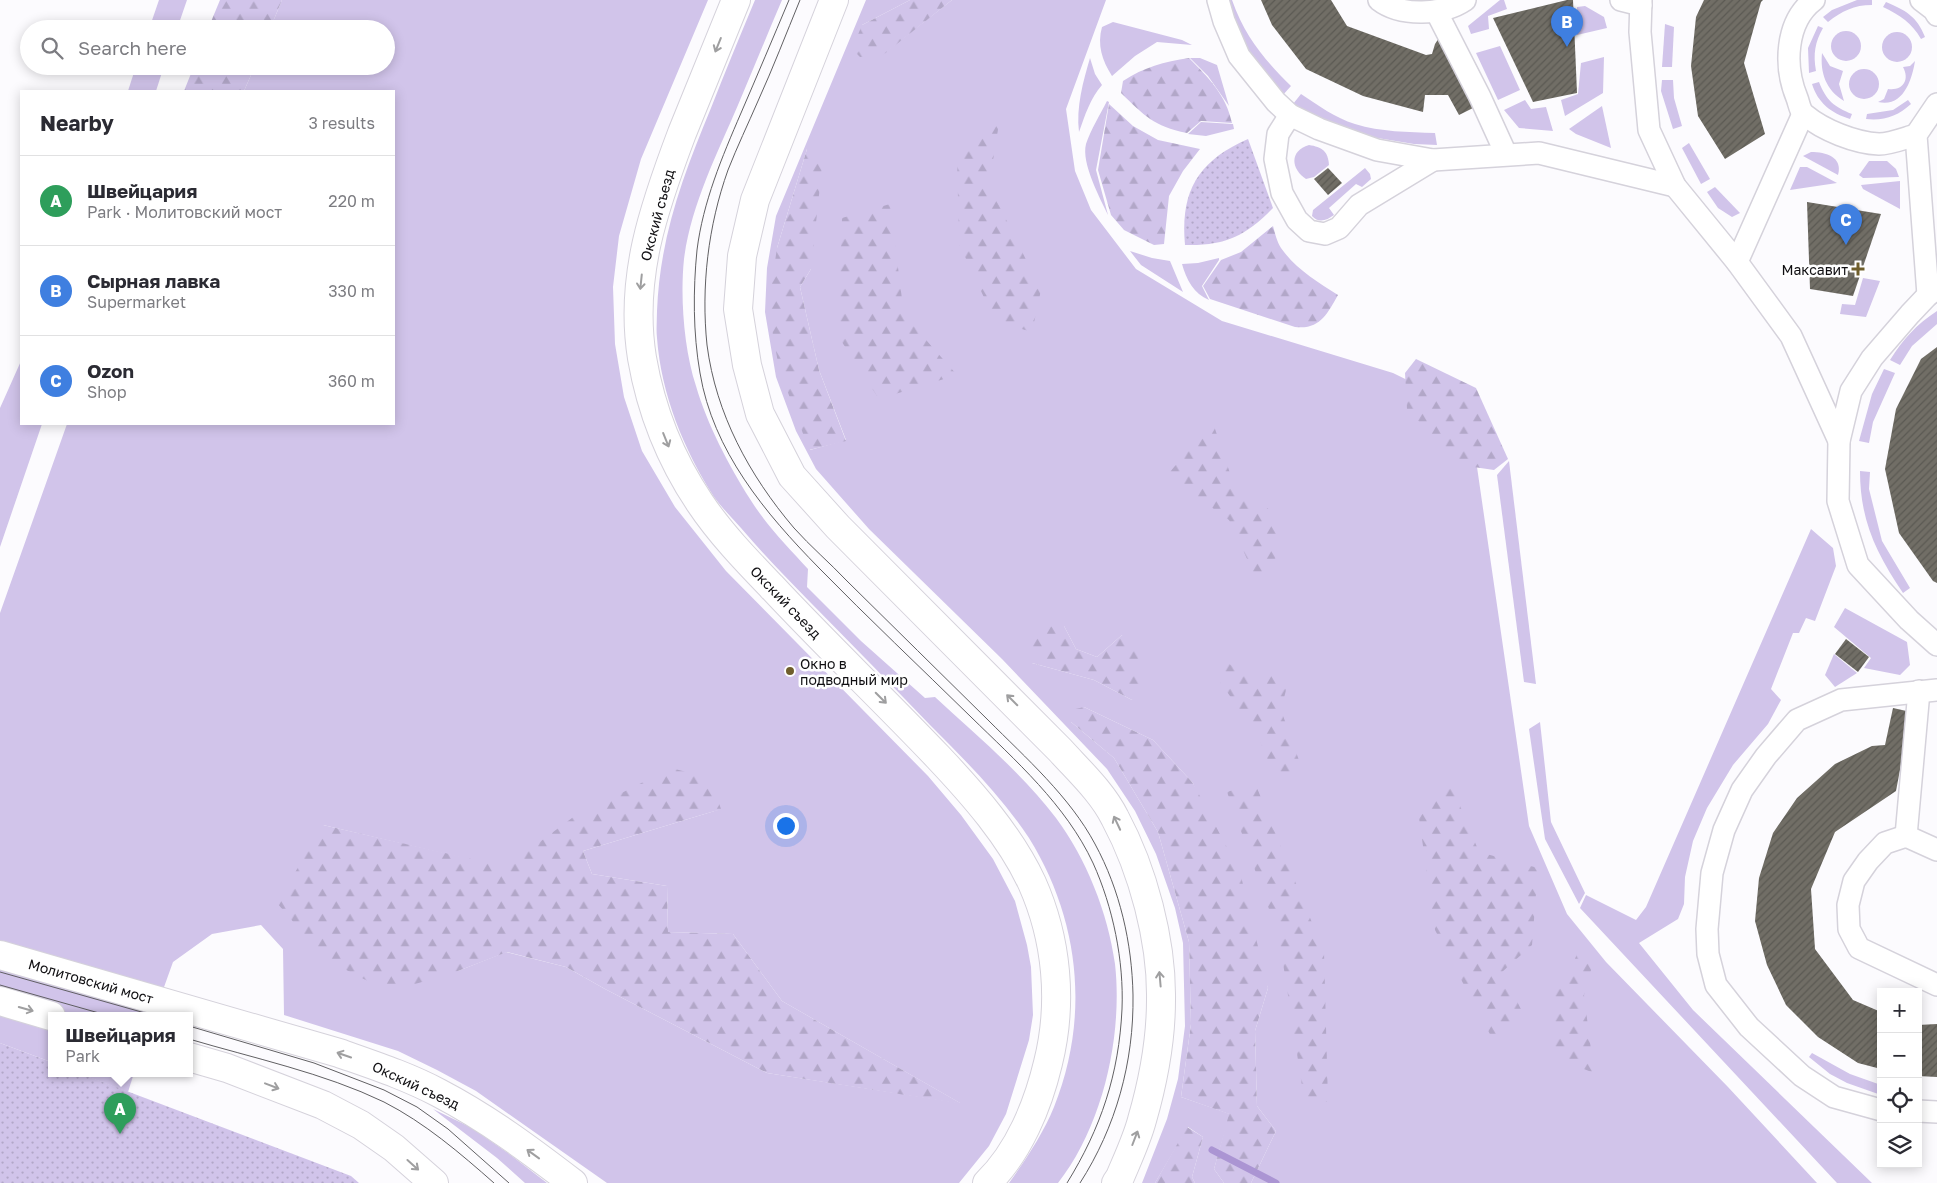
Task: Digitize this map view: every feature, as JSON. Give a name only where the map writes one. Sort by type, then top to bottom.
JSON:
[{"type":"main road","name":"Окский съезд","points":[[736,0],[660,191],[644,251],[639,299],[642,357],[654,409],[673,458],[700,504],[745,559],[792,609],[920,737],[980,804],[1015,854],[1031,881],[1050,936],[1056,974],[1057,1007],[1054,1038],[1039,1096],[1023,1132],[1009,1155],[987,1183]]},
{"type":"main road","points":[[834,0],[755,200],[742,256],[738,309],[747,365],[760,414],[792,476],[838,526],[1060,750],[1088,780],[1115,817],[1140,875],[1157,942],[1162,1000],[1156,1061],[1142,1121],[1116,1183]]},
{"type":"main road","name":"Молитовский мост","points":[[0,955],[241,1024]]},
{"type":"main road","points":[[0,1002],[48,1015]]},
{"type":"main road","name":"Окский съезд","points":[[241,1024],[339,1053],[391,1071],[439,1093],[493,1124],[572,1183]]},
{"type":"main road","points":[[193,1058],[227,1068],[323,1105],[361,1125],[394,1148],[434,1183]]},
{"type":"street","points":[[1218,0],[1238,56],[1276,102],[1290,115],[1319,129],[1377,150],[1433,160],[1539,153],[1675,186]]},
{"type":"street","points":[[1379,0],[1408,12],[1436,12],[1465,0]]},
{"type":"street","points":[[1814,0],[1803,8],[1789,44],[1790,82],[1803,114],[1844,138],[1880,144],[1916,135]]},
{"type":"street","points":[[1921,0],[1934,10],[1937,15]]},
{"type":"street","points":[[1634,2],[1640,32],[1649,130],[1675,186],[1737,262],[1791,336],[1839,441]]},
{"type":"street","points":[[1436,12],[1480,97],[1506,154]]},
{"type":"street","points":[[1937,104],[1916,135],[1932,292],[1872,358],[1851,391],[1839,441],[1838,502],[1858,565],[1909,620],[1937,645]]},
{"type":"street","points":[[1737,262],[1803,114]]},
{"type":"street","points":[[1290,115],[1278,134],[1275,160],[1282,193],[1297,220],[1309,231],[1325,234],[1339,228],[1360,205],[1433,160]]},
{"type":"street","points":[[1877,1109],[1834,1097],[1802,1076],[1749,1027],[1716,985],[1708,954],[1707,929],[1712,873],[1728,822],[1742,790],[1766,756],[1797,720],[1841,700],[1928,690],[1906,836]]},
{"type":"street","points":[[1937,850],[1906,836],[1885,843],[1868,861],[1854,882],[1848,905],[1849,929],[1859,948],[1937,985]]},
{"type":"street","points":[[1922,1111],[1937,1112]]},
{"type":"green space","points":[[159,0],[187,0],[180,20],[152,20]]},
{"type":"green space","points":[[220,0],[282,0],[274,20],[212,20]]},
{"type":"green space","points":[[282,0],[708,0],[641,159],[619,236],[613,287],[615,344],[624,397],[642,451],[675,507],[726,571],[928,776],[961,815],[993,859],[1015,901],[1031,967],[1033,1015],[1029,1040],[1006,1114],[989,1146],[959,1183],[607,1183],[476,1091],[437,1070],[398,1051],[284,1015],[283,949],[261,925],[212,934],[173,962],[155,1012],[48,1012],[48,1061],[0,1043],[0,613],[67,425],[395,425],[395,90],[244,90],[251,75],[395,75],[395,20],[274,20]],"holes":[[[721,809],[583,851],[592,874],[667,886],[668,932],[733,934],[782,1001],[960,1103],[767,1073],[566,967],[506,952],[458,971],[323,825],[506,868]]]},
{"type":"green space","points":[[755,0],[782,0],[706,180],[687,239],[683,274],[683,306],[688,356],[692,372],[712,430],[727,459],[756,509],[777,536],[808,569],[807,587],[861,641],[925,698],[935,697],[1029,785],[1067,834],[1086,868],[1101,906],[1112,945],[1117,991],[1116,1020],[1106,1079],[1098,1107],[1087,1135],[1074,1160],[1058,1183],[1009,1183],[1034,1146],[1050,1117],[1065,1073],[1072,1039],[1075,1004],[1074,969],[1069,935],[1046,869],[1029,838],[982,779],[775,566],[717,501],[703,479],[684,441],[663,380],[657,338],[657,311],[659,284],[668,232],[691,158]]},
{"type":"green space","points":[[866,0],[910,0],[862,25],[883,54],[952,0],[1106,0],[1066,109],[1075,171],[1091,210],[1136,269],[1222,321],[1393,373],[1448,400],[1477,467],[1529,826],[1567,914],[1606,962],[1728,1087],[1817,1183],[1251,1183],[1276,1131],[1257,1106],[1255,1031],[1268,988],[1193,783],[1153,740],[1084,707],[1071,722],[1114,758],[1158,832],[1189,942],[1191,1024],[1181,1097],[1230,1114],[1214,1169],[1224,1183],[1195,1183],[1192,1177],[1203,1137],[1188,1127],[1155,1183],[1142,1183],[1167,1119],[1178,1079],[1185,1026],[1183,943],[1175,908],[1156,854],[1135,811],[1107,769],[1002,659],[869,529],[816,469],[796,431],[776,377],[765,312],[767,268],[776,216]],"holes":[[[807,149],[811,269],[800,287],[819,370],[846,440],[810,450],[777,248]],[[1064,626],[1076,649],[1097,657],[1122,635],[1137,673],[1132,700],[1094,680],[1032,663]]]},
{"type":"green space","points":[[910,0],[952,0],[883,55],[860,57],[852,49],[862,25]]},
{"type":"green space","points":[[1222,0],[1232,0],[1243,25],[1256,47],[1291,86],[1282,96],[1254,65]]},
{"type":"green space","points":[[1500,0],[1504,0],[1507,9],[1488,16],[1489,29],[1471,34],[1468,26]]},
{"type":"green space","points":[[1857,0],[1872,0],[1872,5],[1848,9],[1828,22],[1823,17],[1832,10]]},
{"type":"green space","points":[[1886,2],[1910,15],[1918,24],[1925,37],[1921,39],[1914,28],[1905,20],[1883,7]]},
{"type":"green space","points":[[1585,6],[1604,17],[1607,28],[1577,35],[1577,7]]},
{"type":"green space","points":[[1113,22],[1182,40],[1192,45],[1157,42],[1135,56],[1112,76],[1103,58],[1100,40],[1102,27]]},
{"type":"green space","points":[[1665,24],[1674,27],[1672,67],[1662,67]]},
{"type":"green space","points":[[1818,26],[1823,28],[1815,48],[1816,71],[1809,73],[1808,48]]},
{"type":"green space","points":[[1846,31],[1857,35],[1861,46],[1857,57],[1846,61],[1835,57],[1831,46],[1835,35]]},
{"type":"green space","points":[[1897,32],[1908,36],[1912,47],[1908,58],[1897,62],[1886,58],[1882,47],[1886,36]]},
{"type":"green space","points":[[1500,46],[1520,90],[1498,100],[1476,53]]},
{"type":"green space","points":[[1822,53],[1830,66],[1843,71],[1839,84],[1844,101],[1833,92],[1825,80],[1822,67]]},
{"type":"green space","points":[[1604,57],[1603,93],[1565,116],[1561,100],[1578,94],[1581,63]]},
{"type":"green space","points":[[1090,58],[1095,74],[1102,85],[1091,102],[1079,132],[1079,104]]},
{"type":"green space","points":[[1189,58],[1221,95],[1232,123],[1201,121],[1187,133],[1175,130],[1150,119],[1121,93],[1123,81],[1139,72],[1163,63]]},
{"type":"green space","points":[[1190,58],[1200,58],[1217,65],[1229,106],[1208,76]]},
{"type":"green space","points":[[1915,61],[1909,84],[1900,97],[1887,103],[1878,102],[1884,99],[1888,89],[1898,88],[1904,84],[1906,76],[1903,67],[1910,66]]},
{"type":"green space","points":[[1864,69],[1875,73],[1879,84],[1875,95],[1864,99],[1853,95],[1849,84],[1853,73]]},
{"type":"green space","points":[[133,75],[161,75],[156,90],[128,90]]},
{"type":"green space","points":[[190,75],[251,75],[244,90],[184,90]]},
{"type":"green space","points":[[1662,80],[1673,80],[1674,98],[1682,126],[1673,129],[1661,91]]},
{"type":"green space","points":[[1819,82],[1831,102],[1840,109],[1852,114],[1850,119],[1837,114],[1822,102],[1812,84]]},
{"type":"green space","points":[[1301,94],[1334,115],[1365,127],[1405,132],[1435,133],[1437,145],[1414,144],[1359,135],[1303,111],[1293,104]]},
{"type":"green space","points":[[1525,100],[1531,109],[1546,107],[1553,131],[1519,128],[1504,110]]},
{"type":"green space","points":[[1908,100],[1911,104],[1896,115],[1879,119],[1866,119],[1867,114],[1893,110]]},
{"type":"green space","points":[[1107,101],[1109,102],[1096,170],[1108,215],[1092,180],[1085,152],[1090,133]]},
{"type":"green space","points":[[1109,104],[1133,126],[1158,140],[1200,149],[1183,171],[1169,196],[1164,244],[1154,245],[1124,230],[1111,215],[1098,170]]},
{"type":"green space","points":[[1602,106],[1611,148],[1576,134],[1569,129]]},
{"type":"green space","points":[[1001,111],[989,185],[1041,290],[1032,332],[995,321],[959,244],[957,154],[970,148]]},
{"type":"green space","points":[[1201,122],[1233,124],[1234,129],[1206,136],[1188,134]]},
{"type":"green space","points":[[1248,139],[1273,208],[1253,226],[1234,237],[1212,244],[1185,245],[1184,226],[1186,209],[1196,180],[1216,157]]},
{"type":"green space","points":[[1689,143],[1710,179],[1701,184],[1682,148]]},
{"type":"green space","points":[[1309,145],[1324,150],[1329,165],[1314,177],[1306,179],[1297,170],[1294,160],[1298,151]]},
{"type":"green space","points":[[807,149],[823,158],[811,269],[800,287],[819,370],[846,441],[809,450],[779,368],[768,308],[777,248]]},
{"type":"green space","points":[[1811,152],[1822,153],[1836,160],[1839,169],[1838,175],[1803,156]]},
{"type":"green space","points":[[1869,161],[1887,161],[1896,169],[1899,177],[1863,178],[1859,175]]},
{"type":"green space","points":[[1800,167],[1807,167],[1837,183],[1790,190]]},
{"type":"green space","points":[[1365,168],[1370,174],[1371,179],[1362,187],[1356,184],[1329,208],[1334,215],[1320,221],[1312,216],[1313,210]]},
{"type":"green space","points":[[1900,181],[1900,209],[1863,189],[1861,185]]},
{"type":"green space","points":[[1715,187],[1740,213],[1732,217],[1718,208],[1707,192]]},
{"type":"green space","points":[[890,204],[904,315],[957,375],[879,399],[838,336],[842,218]]},
{"type":"green space","points":[[1273,226],[1280,246],[1293,262],[1314,280],[1338,295],[1322,319],[1311,326],[1295,327],[1210,299],[1203,286],[1221,260],[1241,252]]},
{"type":"green space","points":[[1130,251],[1170,261],[1183,292],[1141,265]]},
{"type":"green space","points":[[1219,258],[1202,286],[1209,300],[1199,294],[1191,285],[1182,264],[1198,263]]},
{"type":"green space","points":[[1863,278],[1880,281],[1866,317],[1840,314],[1842,304],[1855,305]]},
{"type":"green space","points":[[1937,311],[1937,324],[1912,346],[1900,365],[1890,360],[1910,333]]},
{"type":"green space","points":[[1416,359],[1476,388],[1508,459],[1494,470],[1460,465],[1407,409],[1405,373]]},
{"type":"green space","points":[[20,363],[20,425],[42,425],[0,547],[0,408]]},
{"type":"green space","points":[[1884,369],[1895,373],[1873,422],[1869,443],[1859,441],[1872,394]]},
{"type":"green space","points":[[1213,423],[1234,485],[1277,515],[1275,571],[1255,576],[1229,520],[1167,475]]},
{"type":"green space","points":[[1509,461],[1536,684],[1524,682],[1497,475]]},
{"type":"green space","points":[[1860,471],[1870,472],[1869,489],[1882,541],[1910,588],[1903,593],[1885,564],[1866,521]]},
{"type":"green space","points":[[1811,529],[1833,548],[1836,566],[1815,621],[1806,618],[1799,633],[1793,633],[1771,689],[1781,700],[1768,724],[1733,765],[1707,808],[1693,841],[1685,877],[1684,904],[1678,919],[1639,943],[1693,1010],[1872,1183],[1837,1183],[1580,908],[1586,895],[1636,920],[1646,907]]},
{"type":"green space","points":[[1845,608],[1907,642],[1910,665],[1900,675],[1864,668],[1871,658],[1834,627]]},
{"type":"green space","points":[[1064,626],[1076,649],[1097,657],[1122,635],[1140,641],[1137,673],[1148,687],[1132,700],[1094,680],[1032,663],[1032,627]]},
{"type":"green space","points":[[1834,654],[1857,673],[1835,687],[1825,675]]},
{"type":"green space","points":[[1227,662],[1253,682],[1271,673],[1287,686],[1281,710],[1301,766],[1280,789],[1257,734],[1220,682]]},
{"type":"green space","points":[[1084,707],[1153,740],[1193,783],[1240,872],[1268,988],[1255,1031],[1257,1106],[1276,1131],[1251,1183],[1224,1183],[1214,1169],[1229,1114],[1181,1097],[1191,1024],[1189,942],[1158,832],[1114,758],[1071,722],[1067,711]]},
{"type":"green space","points":[[1540,722],[1551,822],[1585,893],[1579,904],[1545,839],[1529,729]]},
{"type":"green space","points":[[671,768],[710,778],[721,809],[583,851],[592,874],[667,886],[668,932],[733,934],[782,1001],[962,1104],[767,1073],[566,967],[507,952],[458,971],[389,992],[325,959],[277,903],[323,825],[506,867],[572,818]]},
{"type":"green space","points":[[1449,779],[1479,852],[1538,868],[1532,945],[1502,972],[1527,1021],[1493,1040],[1435,930],[1419,818]]},
{"type":"green space","points":[[1255,783],[1324,952],[1328,1102],[1304,1099],[1279,937],[1227,792]]},
{"type":"green space","points":[[1577,954],[1593,963],[1584,995],[1594,1073],[1551,1056],[1554,991],[1564,985]]},
{"type":"green space","points":[[0,1043],[48,1061],[48,1077],[90,1077],[351,1176],[359,1183],[0,1183]]},
{"type":"green space","points":[[1812,1053],[1850,1074],[1877,1084],[1877,1094],[1847,1083],[1830,1074],[1809,1057]]},
{"type":"green space","points":[[89,1077],[133,1077],[128,1092]]},
{"type":"green space","points":[[433,1109],[472,1128],[547,1183],[525,1183],[497,1158]]},
{"type":"green space","points":[[1187,1127],[1203,1137],[1192,1177],[1195,1183],[1155,1183]]},
{"type":"building","points":[[1261,0],[1331,0],[1347,26],[1426,55],[1432,54],[1439,38],[1475,107],[1459,115],[1448,95],[1425,95],[1423,112],[1363,96],[1306,69],[1272,25]]},
{"type":"building","points":[[1573,0],[1577,93],[1533,102],[1493,18]]},
{"type":"building","points":[[1704,0],[1763,0],[1744,63],[1765,134],[1725,159],[1698,116],[1691,66],[1696,17]]},
{"type":"building","points":[[1328,168],[1342,183],[1328,195],[1314,179]]},
{"type":"building","points":[[1807,202],[1881,214],[1853,296],[1810,289]]},
{"type":"building","points":[[1937,347],[1937,583],[1933,581],[1899,533],[1885,469],[1896,409],[1921,359]]},
{"type":"building","points":[[1846,639],[1869,657],[1858,672],[1835,654]]},
{"type":"building","points":[[1893,708],[1911,712],[1896,791],[1835,832],[1811,889],[1815,949],[1853,1000],[1877,1010],[1877,1068],[1858,1063],[1818,1037],[1786,1005],[1767,965],[1755,921],[1759,878],[1773,833],[1797,798],[1835,764],[1872,746],[1885,745]]},
{"type":"building","points":[[1937,1024],[1937,1077],[1922,1076],[1922,1025]]},
{"type":"waterway","points":[[1212,1150],[1276,1183]]},
{"type":"tram line","points":[[789,0],[720,163],[704,215],[697,250],[694,312],[700,373],[716,429],[744,479],[761,503],[799,547],[838,587],[1038,784],[1069,822],[1093,863],[1106,898],[1116,934],[1121,972],[1122,1009],[1117,1056],[1106,1100],[1090,1142],[1067,1183]]},
{"type":"tram line","points":[[800,0],[728,170],[715,213],[708,257],[705,301],[705,323],[711,370],[718,395],[737,442],[749,465],[778,508],[794,528],[1060,794],[1085,827],[1104,862],[1118,898],[1127,936],[1132,975],[1132,1020],[1126,1069],[1113,1117],[1093,1162],[1080,1183]]},
{"type":"tram line","points":[[0,972],[141,1012]]},
{"type":"tram line","points":[[0,985],[95,1012]]},
{"type":"tram line","points":[[193,1027],[314,1063],[384,1090],[417,1107],[448,1129],[509,1183]]},
{"type":"tram line","points":[[193,1040],[313,1074],[384,1102],[428,1129],[494,1183]]},
{"type":"place","name":"Сырная лавка","points":[[1567,47]]},
{"type":"place","name":"Ozon","points":[[1846,245]]},
{"type":"place","name":"Максавит","points":[[1858,269]]},
{"type":"place","name":"Окно в подводный мир","points":[[790,671]]},
{"type":"place","name":"Швейцария","points":[[120,1134]]}]
